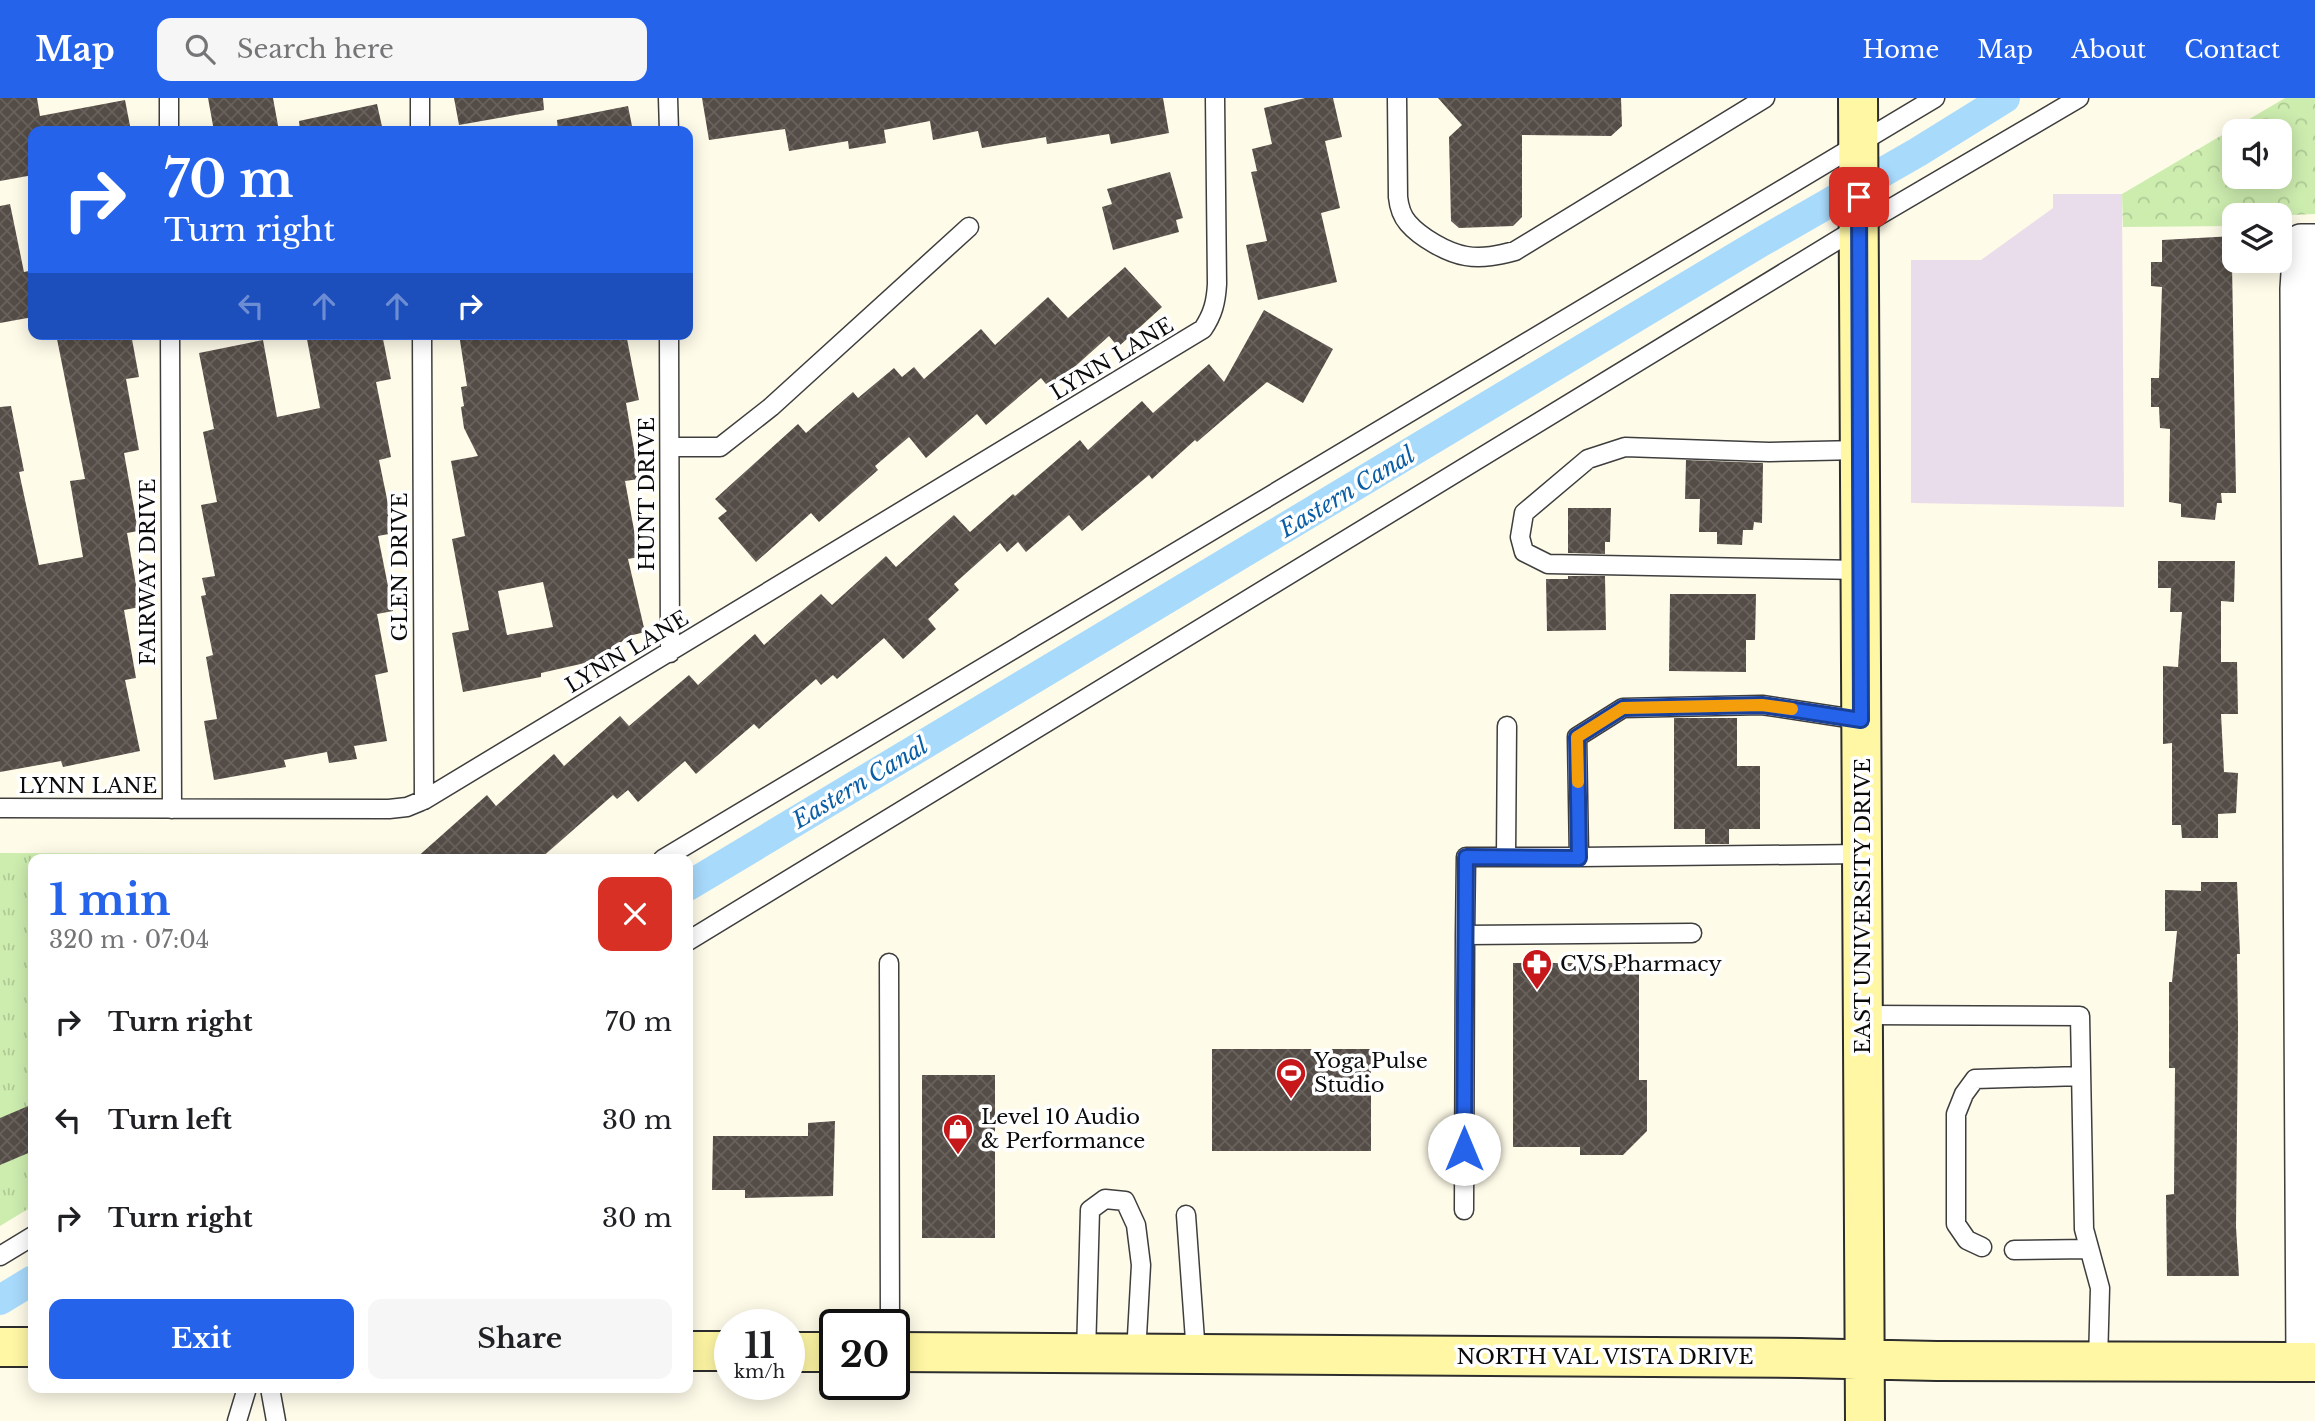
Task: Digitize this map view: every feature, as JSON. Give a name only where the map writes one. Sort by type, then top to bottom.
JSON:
[{"type":"main road","name":"EAST UNIVERSITY DRIVE","points":[[1858,98],[1865,1421]]},
{"type":"main road","points":[[693,1351],[714,1351]]},
{"type":"main road","name":"NORTH VAL VISTA DRIVE","points":[[910,1352],[2310,1362]]},
{"type":"street","points":[[2308,242],[2298,302],[2310,1362]]},
{"type":"lane","points":[[169,98],[169,126]]},
{"type":"lane","points":[[420,98],[421,126]]},
{"type":"lane","points":[[668,98],[668,126]]},
{"type":"lane","name":"LYNN LANE","points":[[0,808],[389,809],[407,807],[424,800],[1203,329],[1212,317],[1217,284],[1215,98]]},
{"type":"lane","points":[[1397,98],[1400,210],[1408,223],[1419,232],[1453,253],[1482,257],[1516,251],[1765,98]]},
{"type":"lane","points":[[671,854],[1859,148],[1935,98]]},
{"type":"lane","points":[[693,938],[1859,223],[2079,98]]},
{"type":"lane","points":[[670,447],[720,447],[771,407],[969,227]]},
{"type":"lane","name":"FAIRWAY DRIVE","points":[[170,340],[172,809]]},
{"type":"lane","name":"GLEN DRIVE","points":[[422,340],[424,800]]},
{"type":"lane","name":"HUNT DRIVE","points":[[669,340],[670,653]]},
{"type":"lane","points":[[1860,450],[1769,452],[1625,447],[1588,459],[1524,513],[1520,537],[1524,552],[1548,564],[1861,570]]},
{"type":"lane","points":[[1579,858],[1577,737],[1623,708],[1762,705],[1861,720]]},
{"type":"lane","points":[[1506,857],[1507,726]]},
{"type":"lane","points":[[1464,1210],[1466,857],[1862,854]]},
{"type":"lane","points":[[1465,935],[1692,933]]},
{"type":"lane","points":[[889,963],[890,1309]]},
{"type":"lane","points":[[1864,1015],[2080,1016],[2084,1229],[2100,1288],[2098,1362]]},
{"type":"lane","points":[[1982,1247],[1967,1240],[1955,1224],[1956,1114],[1964,1094],[1975,1079],[2081,1076]]},
{"type":"lane","points":[[1086,1354],[1090,1210],[1105,1199],[1125,1201],[1136,1225],[1141,1265],[1136,1354]]},
{"type":"lane","points":[[1186,1215],[1196,1354]]},
{"type":"lane","points":[[0,1256],[28,1239]]},
{"type":"lane","points":[[2014,1250],[2089,1249]]},
{"type":"lane","points":[[237,1421],[245,1393]]},
{"type":"lane","points":[[271,1393],[276,1421]]},
{"type":"shaded area","points":[[2053,194],[2122,194],[2124,507],[1911,503],[1911,260],[1981,260],[2053,208]]},
{"type":"green space","points":[[2285,98],[2315,98],[2315,214],[2292,215],[2292,203],[2222,203],[2222,226],[2123,227],[2122,194],[2222,135],[2222,189],[2292,189],[2292,119],[2249,119]]},
{"type":"green space","points":[[0,853],[361,854],[28,854],[28,1209],[0,1226]]},
{"type":"building","points":[[0,98],[37,98],[40,116],[125,100],[130,126],[28,126],[28,176],[0,181]]},
{"type":"building","points":[[208,98],[273,98],[278,126],[213,126]]},
{"type":"building","points":[[454,98],[543,98],[544,110],[459,125]]},
{"type":"building","points":[[702,98],[1163,98],[1169,133],[1111,144],[1109,134],[1047,144],[1046,137],[982,148],[978,131],[933,140],[930,121],[884,130],[886,143],[849,149],[848,141],[789,151],[785,129],[709,140]]},
{"type":"building","points":[[1305,98],[1333,98],[1342,137],[1325,141],[1340,208],[1321,213],[1337,282],[1258,300],[1246,245],[1267,241],[1251,172],[1257,171],[1252,149],[1272,144],[1264,108]]},
{"type":"building","points":[[1438,98],[1621,98],[1622,126],[1611,136],[1522,135],[1522,217],[1513,226],[1459,228],[1451,221],[1449,137],[1462,125]]},
{"type":"building","points":[[377,104],[382,126],[300,126],[299,121]]},
{"type":"building","points":[[628,106],[632,126],[558,126],[557,120]]},
{"type":"building","points":[[1170,172],[1183,218],[1176,220],[1179,232],[1113,250],[1102,207],[1112,204],[1107,189]]},
{"type":"building","points":[[10,204],[24,272],[28,271],[28,318],[0,323],[0,206]]},
{"type":"building","points":[[2222,237],[2222,273],[2232,273],[2236,493],[2221,493],[2222,503],[2217,503],[2215,520],[2181,517],[2181,504],[2169,502],[2170,429],[2160,428],[2159,407],[2151,407],[2151,378],[2159,378],[2162,287],[2151,286],[2151,262],[2162,262],[2162,240]]},
{"type":"building","points":[[1125,267],[1162,307],[1118,347],[1109,336],[1050,389],[1041,378],[986,425],[977,414],[926,458],[909,437],[875,466],[878,470],[819,522],[811,513],[756,562],[718,518],[727,511],[715,499],[798,424],[806,433],[853,392],[858,398],[894,368],[902,377],[914,367],[924,379],[981,329],[995,345],[1048,297],[1068,318]]},
{"type":"building","points":[[1264,310],[1333,349],[1303,403],[1267,382],[1152,479],[1149,475],[1082,531],[1069,515],[1026,552],[1018,542],[1007,552],[1000,543],[954,584],[959,590],[928,619],[936,629],[903,659],[884,638],[837,679],[833,675],[821,685],[816,679],[759,729],[754,724],[696,774],[685,761],[638,802],[628,790],[617,799],[613,795],[546,854],[421,854],[487,795],[496,806],[554,754],[564,766],[620,716],[629,726],[689,675],[698,685],[755,634],[764,645],[821,594],[832,605],[886,556],[896,567],[954,515],[970,532],[1080,440],[1088,450],[1142,401],[1153,413],[1209,364],[1224,382]]},
{"type":"building","points":[[57,340],[132,340],[139,377],[126,379],[139,450],[124,453],[138,531],[127,533],[140,607],[124,610],[136,678],[125,680],[140,751],[63,767],[61,761],[0,772],[0,407],[11,406],[24,471],[19,472],[39,565],[83,557],[70,481],[85,479]]},
{"type":"building","points":[[263,340],[277,417],[320,408],[307,340],[383,340],[391,379],[376,382],[391,457],[379,460],[394,533],[378,536],[393,611],[377,614],[388,672],[375,675],[387,741],[354,746],[357,759],[329,763],[327,752],[284,760],[286,767],[214,780],[204,721],[217,719],[206,657],[213,655],[201,596],[206,595],[202,578],[215,576],[201,505],[217,502],[203,432],[214,429],[199,353]]},
{"type":"building","points":[[460,340],[627,340],[639,400],[626,403],[639,479],[625,481],[639,557],[628,559],[645,632],[629,636],[598,660],[541,673],[541,677],[463,692],[452,633],[469,630],[452,539],[465,536],[451,461],[478,456],[464,428],[461,387],[467,386]],"holes":[[[543,582],[553,627],[507,635],[498,591]]]},
{"type":"building","points":[[1686,460],[1763,463],[1762,523],[1754,522],[1753,530],[1743,530],[1742,545],[1717,544],[1717,532],[1699,532],[1700,499],[1685,499]]},
{"type":"building","points":[[1568,508],[1611,508],[1610,542],[1605,542],[1605,554],[1568,553]]},
{"type":"building","points":[[2158,561],[2235,561],[2234,602],[2221,601],[2221,662],[2237,662],[2238,714],[2221,714],[2224,772],[2238,773],[2236,813],[2218,814],[2218,838],[2182,838],[2181,825],[2172,825],[2172,743],[2163,744],[2163,666],[2178,667],[2182,612],[2170,612],[2171,588],[2158,588]]},
{"type":"building","points":[[1568,576],[1605,576],[1606,630],[1547,631],[1546,579],[1568,579]]},
{"type":"building","points":[[1670,594],[1756,594],[1755,640],[1746,640],[1746,672],[1669,671]]},
{"type":"building","points":[[1674,718],[1737,718],[1737,766],[1760,766],[1760,829],[1729,829],[1729,844],[1705,844],[1705,829],[1674,829]]},
{"type":"building","points":[[2201,882],[2237,882],[2240,954],[2237,954],[2236,1227],[2239,1276],[2167,1276],[2166,1195],[2174,1194],[2175,1068],[2169,1068],[2169,982],[2172,982],[2177,931],[2165,931],[2165,890],[2201,891]]},
{"type":"building","name":"CVS Pharmacy","points":[[1513,963],[1639,963],[1639,1080],[1647,1080],[1647,1131],[1623,1155],[1580,1155],[1580,1147],[1513,1147]]},
{"type":"building","name":"Yoga Pulse Studio","points":[[1212,1049],[1371,1049],[1371,1151],[1212,1151]]},
{"type":"building","name":"Level 10 Audio & Performance","points":[[922,1075],[995,1075],[995,1238],[922,1238]]},
{"type":"building","points":[[28,1106],[28,1153],[0,1165],[0,1118]]},
{"type":"building","points":[[835,1121],[833,1196],[745,1198],[745,1190],[712,1190],[713,1136],[808,1136],[808,1123]]},
{"type":"waterway","name":"Eastern Canal","points":[[693,883],[2005,98]]},
{"type":"waterway","name":"Eastern Canal","points":[[0,1300],[28,1283]]},
{"type":"slow traffic","points":[[1578,782],[1577,737],[1623,708],[1762,705],[1792,709]]},
{"type":"place","name":"CVS Pharmacy","points":[[1537,991]]},
{"type":"place","name":"Yoga Pulse Studio","points":[[1291,1100]]},
{"type":"place","name":"Level 10 Audio & Performance","points":[[958,1156]]},
{"type":"route","points":[[1464,1149],[1466,857],[1579,858],[1577,737],[1623,708],[1762,705],[1861,720],[1859,197]]}]
